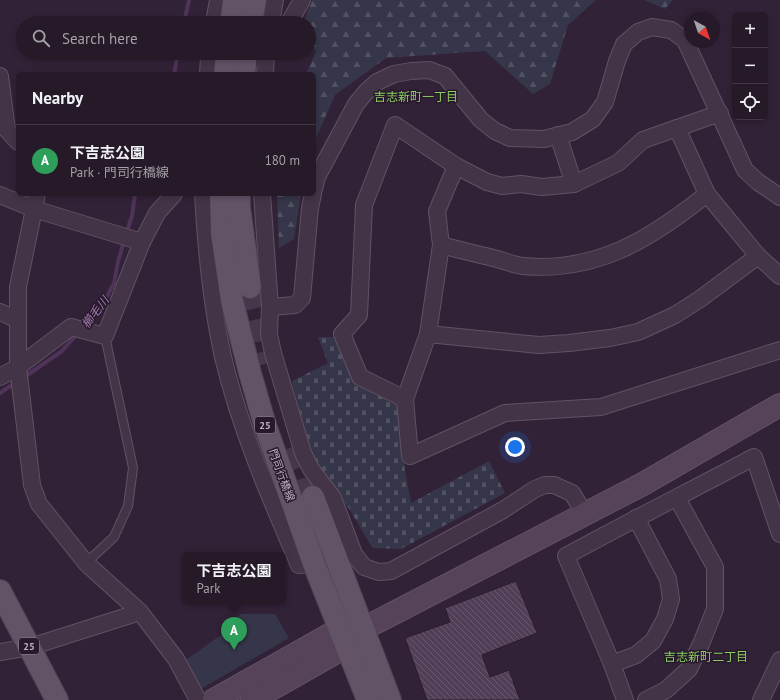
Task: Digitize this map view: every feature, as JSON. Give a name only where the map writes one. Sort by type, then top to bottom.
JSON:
[{"type":"main road","points":[[232,16],[234,0]]},
{"type":"main road","points":[[252,16],[255,0]]},
{"type":"main road","name":"門司行橋線","points":[[221,196],[222,234],[232,302],[265,425],[314,564],[368,700]]},
{"type":"main road","points":[[239,196],[239,207],[250,287]]},
{"type":"main road","name":"門司行橋線","points":[[314,497],[390,700]]},
{"type":"main road","name":"25","points":[[0,591],[57,700]]},
{"type":"street","points":[[215,16],[218,0]]},
{"type":"street","points":[[272,16],[275,0]]},
{"type":"street","points":[[294,16],[302,0]]},
{"type":"street","points":[[316,182],[356,104],[377,82],[394,74],[429,70],[445,76],[481,120],[495,131],[510,138],[544,139],[572,132],[593,119],[605,102],[617,60],[624,44],[638,32],[652,27],[672,30],[685,40],[746,170],[758,182],[780,198]]},
{"type":"street","points":[[212,72],[237,60]]},
{"type":"street","points":[[241,60],[262,72]]},
{"type":"street","points":[[0,76],[7,130],[16,140]]},
{"type":"street","points":[[405,399],[360,377],[342,334],[359,315],[364,205],[395,125],[456,166],[487,182],[502,186],[521,184],[542,187],[574,184],[618,163],[643,140],[720,113]]},
{"type":"street","points":[[677,128],[707,194],[758,256],[780,276]]},
{"type":"street","points":[[558,135],[574,184]]},
{"type":"street","points":[[456,166],[437,211],[441,245],[428,334],[405,399],[410,456],[505,413],[601,407],[780,350]]},
{"type":"street","points":[[441,245],[522,266],[554,266],[591,261],[629,247],[676,218],[707,194]]},
{"type":"street","points":[[0,195],[35,201],[142,242]]},
{"type":"street","points":[[0,377],[18,367],[71,328],[104,336],[142,242],[157,213],[172,196]]},
{"type":"street","points":[[203,196],[206,246],[214,312],[224,358],[249,443],[267,492],[299,565],[314,564]]},
{"type":"street","points":[[262,196],[270,307],[269,334],[273,353],[303,453],[311,469],[333,498],[354,554],[364,567],[378,572],[392,571],[503,510],[535,489],[546,485],[554,485],[572,493],[584,513]]},
{"type":"street","points":[[270,307],[295,305],[302,298],[310,208],[313,196]]},
{"type":"street","points":[[35,201],[18,287],[18,367],[32,485],[40,504],[86,563],[140,612],[176,659],[198,700]]},
{"type":"street","points":[[428,334],[539,345],[603,339],[638,332],[675,315],[700,299],[758,256]]},
{"type":"street","points":[[0,312],[18,320]]},
{"type":"street","points":[[214,700],[363,629],[584,513],[643,484],[780,406]]},
{"type":"street","points":[[625,700],[612,664],[566,556],[636,518],[678,498],[754,456],[780,534]]},
{"type":"street","points":[[646,700],[666,690],[689,669],[702,644],[715,609],[715,567],[678,498]]},
{"type":"street","points":[[612,664],[636,655],[653,641],[665,619],[671,599],[668,579],[636,518]]},
{"type":"street","points":[[0,652],[30,647],[140,612]]},
{"type":"street","points":[[252,700],[344,638]]},
{"type":"street","points":[[760,700],[780,660]]},
{"type":"lane","points":[[86,563],[114,537],[128,506],[133,468],[104,336]]},
{"type":"green space","points":[[312,0],[596,0],[568,25],[550,84],[533,94],[485,51],[386,58],[335,95],[316,138],[316,72],[307,72],[312,60],[316,60],[316,16],[306,16]]},
{"type":"green space","points":[[644,0],[673,0],[665,9]]},
{"type":"green space","points":[[277,196],[301,196],[294,239],[279,248]]},
{"type":"green space","points":[[318,337],[336,337],[355,382],[394,400],[400,407],[405,471],[411,503],[489,461],[505,493],[401,549],[374,548],[370,544],[350,510],[316,466],[304,432],[292,381],[328,363]]},
{"type":"green space","points":[[240,614],[275,614],[289,638],[199,690],[183,662],[221,635]]},
{"type":"building","points":[[516,581],[537,633],[482,655],[490,677],[509,670],[520,700],[427,700],[405,638],[450,622],[445,608]]},
{"type":"waterway","name":"櫛毛川","points":[[186,16],[189,0]]},
{"type":"waterway","name":"櫛毛川","points":[[174,72],[177,60]]},
{"type":"waterway","name":"櫛毛川","points":[[126,234],[132,216],[135,196]]},
{"type":"waterway","name":"櫛毛川","points":[[84,327],[102,306],[114,283],[124,241]]},
{"type":"waterway","name":"櫛毛川","points":[[23,378],[62,351],[78,333]]},
{"type":"waterway","name":"櫛毛川","points":[[0,393],[15,383]]},
{"type":"tunnel","points":[[250,287],[269,363]]},
{"type":"tunnel","points":[[295,446],[313,497]]},
{"type":"place","name":"下吉志公園","points":[[234,650]]},
{"type":"district","name":"吉志新町一丁目","points":[[416,96]]},
{"type":"district","name":"吉志新町二丁目","points":[[706,656]]}]
